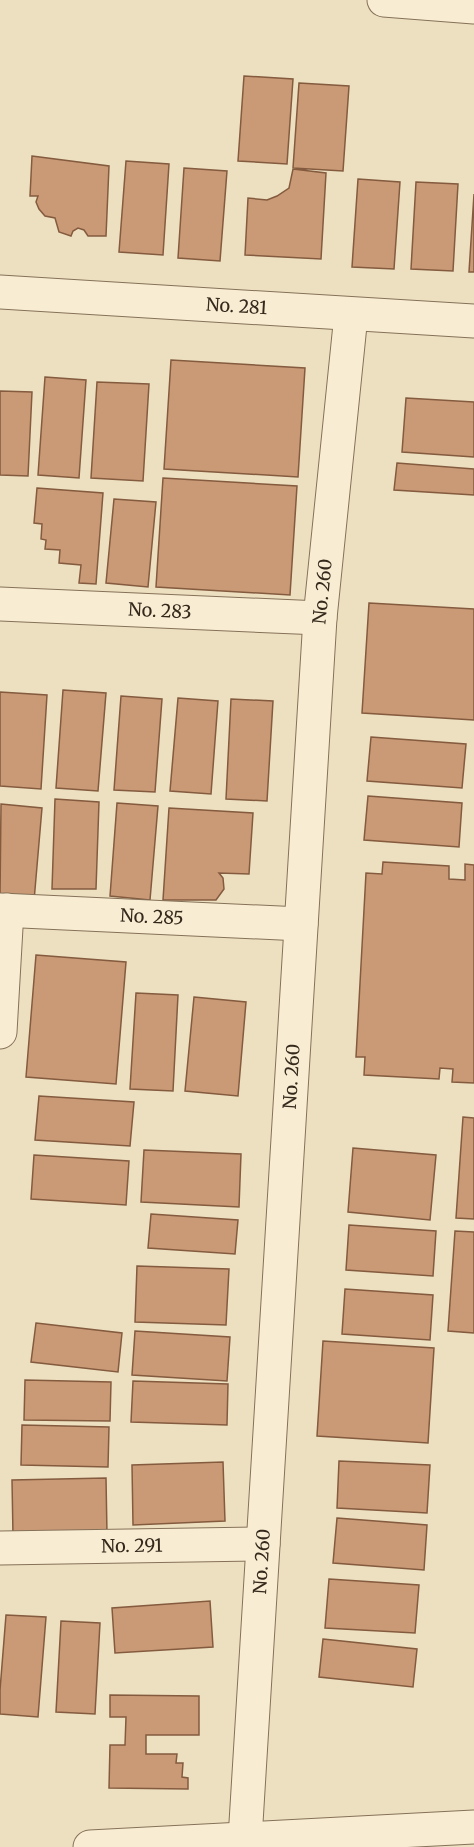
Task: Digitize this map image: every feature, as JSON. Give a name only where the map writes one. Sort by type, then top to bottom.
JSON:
[{"type":"street","points":[[384,0],[474,7]]},
{"type":"street","name":"No. 281","points":[[0,292],[474,321]]},
{"type":"street","name":"No. 260","points":[[245,1839],[320,618],[351,315]]},
{"type":"street","name":"No. 283","points":[[0,604],[320,618]]},
{"type":"street","points":[[0,1032],[4,910]]},
{"type":"street","name":"No. 285","points":[[4,910],[301,924]]},
{"type":"street","name":"No. 291","points":[[0,1548],[263,1544]]},
{"type":"street","points":[[90,1847],[474,1827]]},
{"type":"building","points":[[244,76],[293,79],[287,164],[238,161]]},
{"type":"building","points":[[299,83],[349,86],[343,171],[293,168]]},
{"type":"building","points":[[32,156],[109,166],[106,236],[88,236],[84,230],[78,228],[71,236],[59,232],[55,218],[45,216],[39,209],[36,202],[38,196],[30,196]]},
{"type":"building","points":[[126,161],[169,164],[163,255],[119,252]]},
{"type":"building","points":[[184,168],[227,171],[220,261],[178,258]]},
{"type":"building","points":[[293,169],[326,173],[321,259],[245,255],[248,198],[267,200],[277,196],[289,188]]},
{"type":"building","points":[[358,179],[400,182],[394,269],[352,267]]},
{"type":"building","points":[[416,182],[458,184],[453,271],[411,269]]},
{"type":"building","points":[[474,194],[474,272],[469,272]]},
{"type":"building","points":[[171,360],[305,368],[298,477],[164,469]]},
{"type":"building","points":[[45,377],[86,380],[79,478],[38,475]]},
{"type":"building","points":[[97,382],[149,384],[143,481],[91,478]]},
{"type":"building","points":[[0,391],[32,392],[28,476],[0,475]]},
{"type":"building","points":[[406,398],[474,402],[474,457],[402,452]]},
{"type":"building","points":[[397,463],[474,469],[474,495],[394,490]]},
{"type":"building","points":[[163,478],[297,486],[290,595],[156,587]]},
{"type":"building","points":[[37,488],[103,493],[96,584],[79,583],[81,565],[59,563],[60,550],[45,549],[46,540],[41,539],[42,524],[34,523]]},
{"type":"building","points":[[114,499],[156,502],[148,587],[106,583]]},
{"type":"building","points":[[369,603],[474,609],[474,720],[362,713]]},
{"type":"building","points":[[63,690],[106,693],[98,791],[56,788]]},
{"type":"building","points":[[0,692],[47,695],[41,789],[0,786]]},
{"type":"building","points":[[121,696],[162,699],[155,792],[114,790]]},
{"type":"building","points":[[178,698],[218,701],[211,794],[170,791]]},
{"type":"building","points":[[231,699],[273,701],[267,801],[226,799]]},
{"type":"building","points":[[371,737],[466,744],[462,788],[367,781]]},
{"type":"building","points":[[368,796],[462,803],[459,847],[364,840]]},
{"type":"building","points":[[55,799],[99,802],[96,889],[52,889]]},
{"type":"building","points":[[117,803],[158,806],[150,900],[110,896]]},
{"type":"building","points":[[1,804],[42,808],[34,901],[0,898]]},
{"type":"building","points":[[169,808],[253,813],[249,874],[219,873],[223,878],[224,889],[216,900],[163,900]]},
{"type":"building","points":[[383,862],[449,866],[449,879],[465,880],[465,864],[474,865],[474,1083],[452,1082],[453,1069],[440,1068],[439,1079],[364,1075],[365,1057],[356,1057],[366,873],[382,874]]},
{"type":"building","points":[[36,955],[126,962],[116,1084],[26,1077]]},
{"type":"building","points":[[136,993],[178,995],[173,1091],[130,1089]]},
{"type":"building","points":[[194,997],[246,1002],[238,1096],[185,1091]]},
{"type":"building","points":[[39,1096],[134,1102],[130,1146],[35,1140]]},
{"type":"building","points":[[463,1117],[474,1118],[474,1219],[456,1218]]},
{"type":"building","points":[[353,1148],[436,1155],[430,1220],[348,1212]]},
{"type":"building","points":[[144,1150],[241,1154],[239,1207],[141,1202]]},
{"type":"building","points":[[34,1155],[129,1161],[126,1205],[31,1199]]},
{"type":"building","points":[[151,1214],[238,1220],[235,1254],[148,1248]]},
{"type":"building","points":[[349,1225],[436,1231],[433,1276],[346,1270]]},
{"type":"building","points":[[455,1231],[474,1232],[474,1333],[448,1331]]},
{"type":"building","points":[[137,1266],[229,1269],[226,1325],[135,1322]]},
{"type":"building","points":[[345,1289],[433,1295],[430,1340],[342,1334]]},
{"type":"building","points":[[36,1323],[122,1333],[118,1372],[31,1362]]},
{"type":"building","points":[[135,1331],[230,1337],[227,1381],[132,1375]]},
{"type":"building","points":[[323,1341],[434,1348],[428,1443],[317,1436]]},
{"type":"building","points":[[25,1380],[111,1382],[110,1421],[24,1420]]},
{"type":"building","points":[[133,1381],[228,1384],[227,1425],[131,1422]]},
{"type":"building","points":[[22,1425],[109,1427],[108,1467],[21,1465]]},
{"type":"building","points":[[339,1461],[430,1465],[427,1513],[337,1508]]},
{"type":"building","points":[[223,1462],[225,1521],[133,1525],[132,1465]]},
{"type":"building","points":[[106,1478],[107,1534],[13,1536],[12,1480]]},
{"type":"building","points":[[337,1518],[427,1525],[424,1570],[333,1563]]},
{"type":"building","points":[[329,1579],[419,1585],[415,1633],[325,1628]]},
{"type":"building","points":[[210,1601],[213,1647],[115,1653],[112,1608]]},
{"type":"building","points":[[6,1615],[46,1617],[38,1717],[0,1714]]},
{"type":"building","points":[[61,1621],[100,1623],[95,1714],[56,1712]]},
{"type":"building","points":[[323,1639],[417,1649],[413,1687],[319,1677]]},
{"type":"building","points":[[110,1695],[199,1696],[199,1735],[146,1735],[146,1754],[177,1754],[176,1763],[183,1763],[182,1777],[188,1778],[188,1789],[109,1788],[110,1745],[125,1745],[126,1717],[110,1717]]}]
